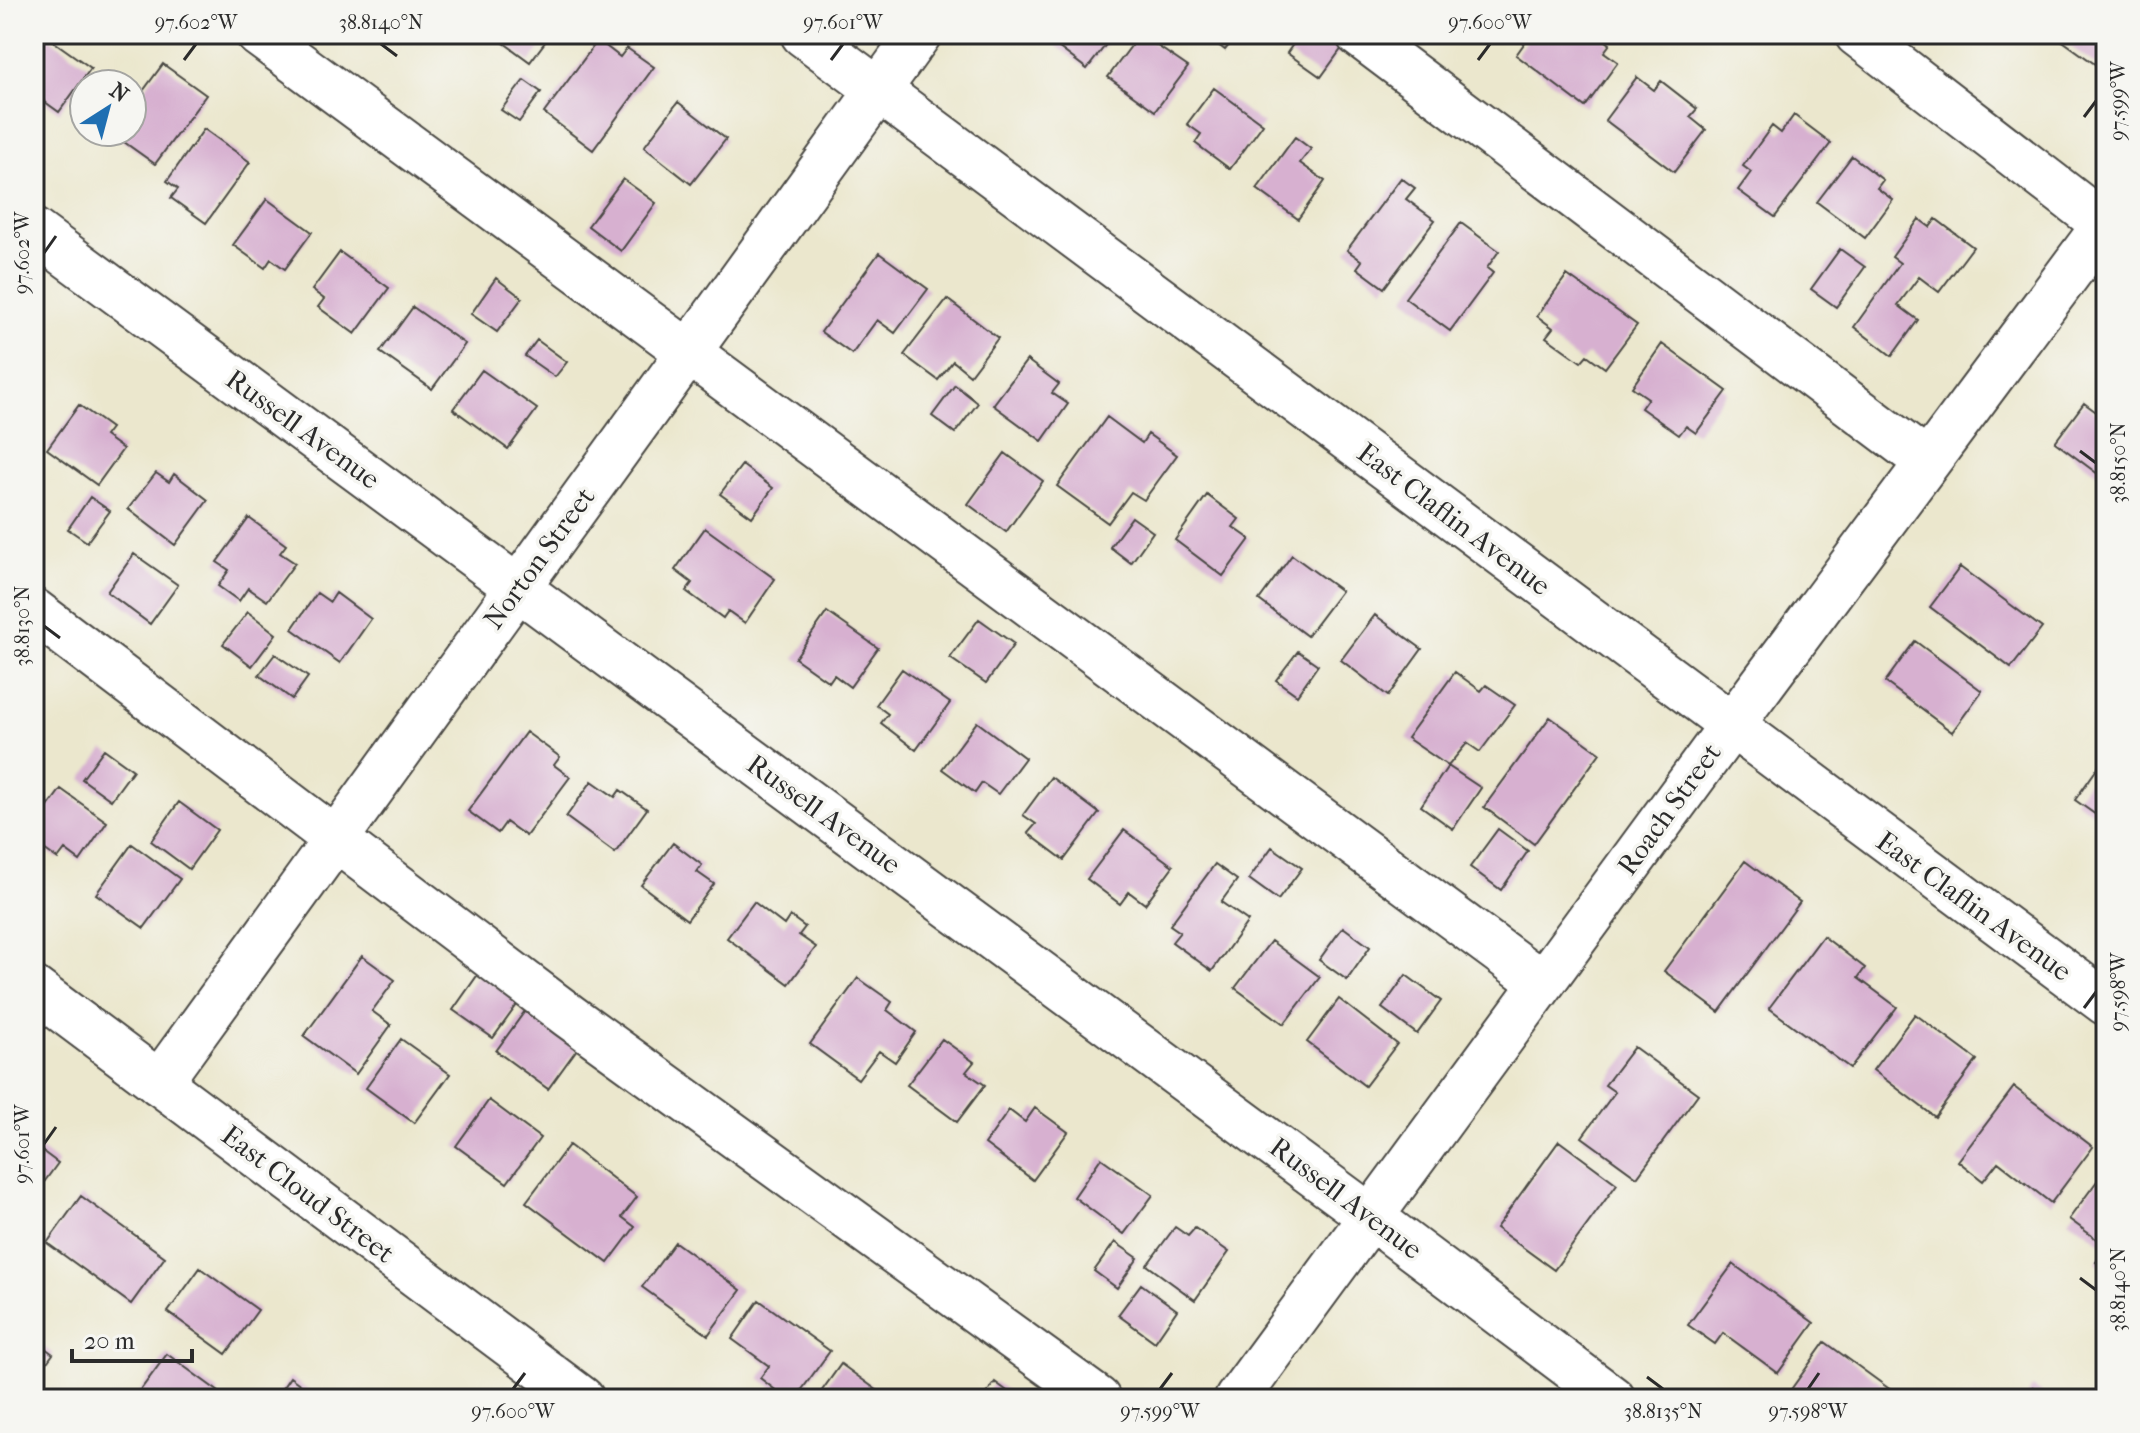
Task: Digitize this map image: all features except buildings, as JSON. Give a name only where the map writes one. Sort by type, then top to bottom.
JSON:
[{"type":"street","points":[[258,34],[1542,983]]},
{"type":"street","name":"East Claflin Avenue","points":[[803,34],[2106,1003]]},
{"type":"street","name":"Norton Street","points":[[159,1083],[919,34]]},
{"type":"street","points":[[1358,34],[1927,462]]},
{"type":"street","points":[[1857,34],[2106,224]]},
{"type":"street","name":"Roach Street","points":[[1237,1399],[1731,726],[2106,224]]},
{"type":"street","name":"Russell Avenue","points":[[34,231],[1371,1217],[1613,1399]]},
{"type":"street","points":[[34,611],[569,1016],[1098,1399]]},
{"type":"street","name":"East Cloud Street","points":[[34,989],[582,1399]]}]
